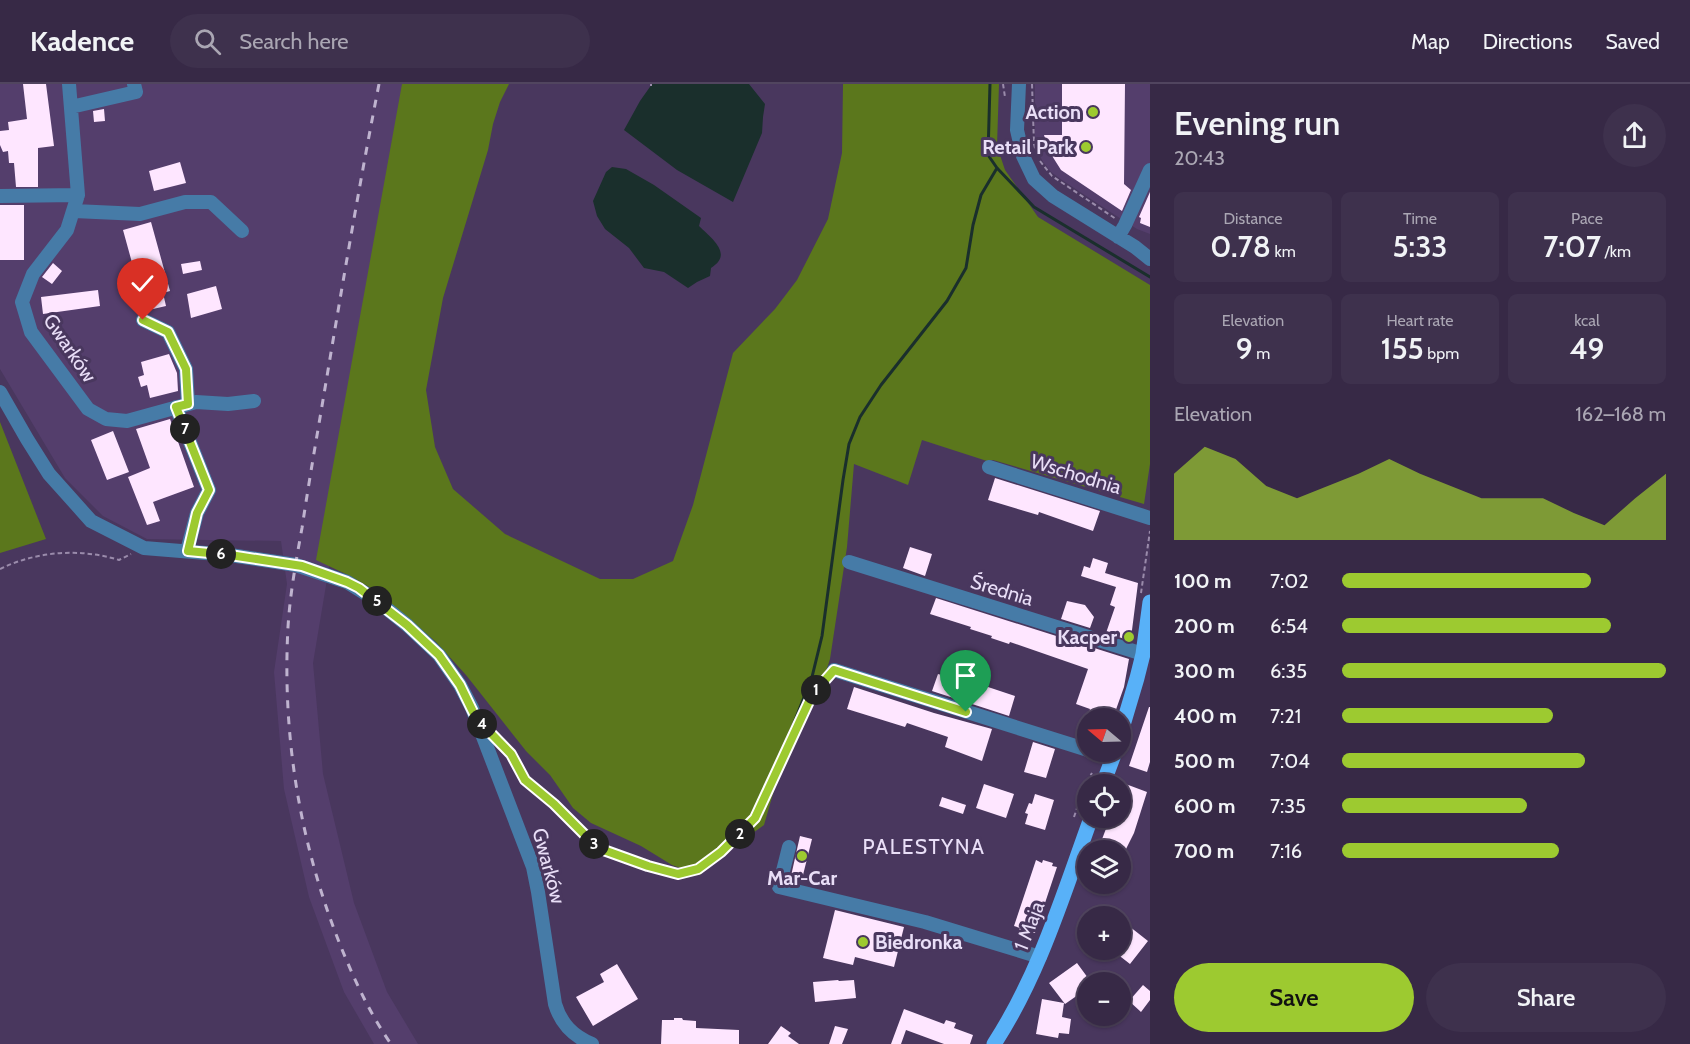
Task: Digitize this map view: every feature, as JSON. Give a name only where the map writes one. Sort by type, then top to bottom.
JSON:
[{"type":"main road","points":[[1128,708],[1143,654],[1150,602]]},
{"type":"main road","name":"1 Maja","points":[[1000,1040],[1040,957],[1087,828]]},
{"type":"street","name":"Gwarków","points":[[69,84],[78,195],[67,230],[33,274],[22,302],[31,332],[88,409],[106,418],[127,421],[195,402],[228,404],[254,401]]},
{"type":"street","points":[[71,107],[136,92],[135,84]]},
{"type":"street","points":[[1019,84],[1017,130],[1023,156],[1034,179],[1053,196],[1122,231],[1135,247],[1150,259]]},
{"type":"street","points":[[1122,231],[1150,170]]},
{"type":"street","points":[[0,196],[78,195]]},
{"type":"street","points":[[74,210],[140,214],[185,202],[211,202],[242,231]]},
{"type":"street","points":[[1135,247],[1150,250]]},
{"type":"street","points":[[143,320],[168,332],[186,369],[182,405],[209,490],[197,513],[188,551]]},
{"type":"street","name":"Gwarków","points":[[0,392],[49,474],[90,521],[144,548],[230,555],[296,565],[347,582],[376,600],[439,655],[460,685],[472,708],[533,867],[555,1004],[559,1016],[570,1031],[592,1044]]},
{"type":"street","name":"Wschodnia","points":[[989,467],[1150,518]]},
{"type":"street","name":"Średnia","points":[[849,562],[1143,654]]},
{"type":"street","points":[[834,670],[1077,747]]},
{"type":"street","points":[[789,847],[779,886],[925,922],[1040,957]]},
{"type":"path","points":[[1032,84],[1034,144],[1044,168],[1052,177],[1122,231]]},
{"type":"path","points":[[0,568],[37,556],[74,552],[100,554],[119,560],[144,548]]},
{"type":"path","points":[[497,740],[511,754],[525,780],[554,804],[598,848],[678,874],[698,869],[721,852],[755,818],[812,695],[834,670]]},
{"type":"path","points":[[1074,817],[1077,808]]},
{"type":"shaded area","points":[[0,84],[410,84],[313,663],[323,774],[354,903],[387,992],[418,1044],[374,1044],[344,992],[309,897],[284,789],[274,672],[287,584],[281,541],[147,539],[103,516],[65,478],[0,369]]},
{"type":"shaded area","points":[[652,84],[749,84],[765,104],[762,133],[733,202],[677,170],[624,130]]},
{"type":"shaded area","points":[[1035,84],[1150,84],[1150,234],[1137,229],[1062,180],[1043,162],[1035,136]]},
{"type":"shaded area","points":[[612,167],[626,169],[654,185],[701,218],[699,226],[718,246],[721,257],[718,263],[711,268],[710,276],[688,288],[664,272],[644,268],[629,248],[605,229],[597,216],[593,201],[606,172]]},
{"type":"green space","points":[[402,84],[509,84],[493,124],[488,150],[443,298],[426,390],[435,447],[453,489],[505,534],[600,579],[633,579],[673,561],[693,505],[733,353],[775,309],[797,280],[828,219],[842,153],[843,84],[999,84],[997,146],[1005,170],[1038,217],[1150,285],[1150,464],[1144,504],[993,460],[987,461],[922,440],[908,485],[854,464],[847,547],[830,659],[822,684],[781,766],[764,825],[714,861],[700,875],[672,865],[641,846],[591,823],[573,808],[550,775],[526,751],[466,675],[436,642],[376,591],[316,560]]},
{"type":"green space","points":[[0,422],[46,539],[0,553]]},
{"type":"building","points":[[23,84],[46,84],[54,146],[38,148],[38,187],[16,187],[14,163],[9,163],[8,151],[3,152],[0,145],[0,131],[9,130],[8,122],[27,119]]},
{"type":"building","name":"Retail Park","points":[[1062,84],[1125,84],[1124,184],[1131,190],[1122,211],[1061,170],[1049,151],[1044,135],[1062,135]]},
{"type":"building","points":[[104,109],[105,121],[94,122],[93,111]]},
{"type":"building","points":[[180,162],[186,183],[154,191],[149,171]]},
{"type":"building","points":[[1150,192],[1150,227],[1140,223],[1141,218],[1139,217]]},
{"type":"building","points":[[0,205],[24,205],[24,260],[0,260]]},
{"type":"building","points":[[151,222],[170,291],[163,293],[166,306],[153,309],[150,297],[142,299],[123,230]]},
{"type":"building","points":[[200,261],[202,270],[183,274],[181,264]]},
{"type":"building","points":[[53,263],[62,271],[52,284],[42,277]]},
{"type":"building","points":[[216,286],[222,309],[191,318],[187,294]]},
{"type":"building","points":[[98,290],[100,306],[43,314],[41,297]]},
{"type":"building","points":[[169,354],[177,373],[178,391],[150,398],[147,385],[141,387],[138,377],[144,375],[141,362]]},
{"type":"building","points":[[170,419],[194,487],[153,502],[160,521],[147,525],[128,477],[150,468],[136,429]]},
{"type":"building","points":[[113,431],[129,472],[107,480],[91,440]]},
{"type":"building","points":[[995,478],[1100,511],[1093,531],[1039,512],[1038,515],[988,500]]},
{"type":"building","points":[[910,547],[932,554],[925,576],[903,568]]},
{"type":"building","points":[[1093,558],[1108,563],[1105,573],[1138,583],[1131,638],[1128,640],[1106,633],[1115,607],[1110,605],[1116,587],[1081,576],[1084,566],[1090,568]]},
{"type":"building","points":[[936,598],[1129,659],[1124,687],[1117,708],[1087,708],[1076,704],[1088,669],[1010,642],[1009,644],[991,638],[992,636],[970,629],[971,627],[930,614]]},
{"type":"building","points":[[1067,601],[1085,605],[1094,617],[1090,628],[1061,619]]},
{"type":"building","points":[[938,674],[948,677],[949,674],[1015,696],[1009,716],[932,691]]},
{"type":"building","points":[[854,687],[992,729],[982,761],[945,747],[948,737],[907,723],[905,727],[847,709]]},
{"type":"building","points":[[1150,707],[1150,762],[1147,772],[1129,766]]},
{"type":"building","points":[[1033,742],[1055,749],[1046,778],[1024,772]]},
{"type":"building","points":[[984,784],[1014,794],[1006,818],[976,808]]},
{"type":"building","points":[[1131,786],[1147,792],[1130,840],[1102,840],[1106,828],[1131,828]]},
{"type":"building","points":[[1035,794],[1054,800],[1045,830],[1025,824],[1028,814],[1025,813],[1029,803],[1032,804]]},
{"type":"building","points":[[942,797],[966,805],[963,814],[939,806]]},
{"type":"building","points":[[800,836],[812,839],[802,879],[791,876]]},
{"type":"building","points":[[1036,860],[1042,863],[1043,860],[1053,863],[1052,866],[1057,867],[1035,933],[1029,933],[1014,926]]},
{"type":"building","name":"Biedronka","points":[[835,910],[904,927],[894,967],[855,957],[853,965],[823,958]]},
{"type":"building","points":[[1131,928],[1148,941],[1130,964],[1125,960],[1131,960]]},
{"type":"building","points":[[1077,963],[1084,972],[1077,972],[1077,996],[1065,1004],[1049,983]]},
{"type":"building","points":[[617,964],[638,999],[593,1026],[576,997],[604,982],[600,974]]},
{"type":"building","points":[[854,980],[856,998],[815,1002],[813,982]]},
{"type":"building","points":[[1143,985],[1150,991],[1150,1000],[1141,1012],[1131,1003],[1131,999]]},
{"type":"building","points":[[1042,999],[1064,1003],[1062,1017],[1071,1019],[1069,1034],[1059,1033],[1058,1038],[1036,1034]]},
{"type":"building","points":[[904,1009],[944,1024],[946,1020],[956,1023],[954,1028],[973,1035],[970,1044],[944,1044],[906,1030],[901,1044],[891,1044]]},
{"type":"building","points":[[674,1018],[696,1021],[696,1028],[739,1030],[739,1044],[661,1044],[662,1020],[674,1020]]},
{"type":"building","points":[[781,1026],[791,1033],[788,1036],[799,1044],[768,1044]]},
{"type":"building","points":[[835,1026],[848,1029],[842,1044],[829,1044]]},
{"type":"waterway","points":[[990,84],[988,155],[997,168],[1034,207],[1150,277]]},
{"type":"waterway","points":[[773,776],[812,677],[822,636],[849,444],[860,417],[881,385],[947,301],[966,268],[981,195],[997,168]]},
{"type":"railway","points":[[379,84],[349,245],[290,602],[287,668],[291,749],[297,790],[315,869],[341,947],[370,1009],[391,1044]]},
{"type":"place","name":"Action","points":[[1093,112]]},
{"type":"place","name":"Retail Park","points":[[1086,147]]},
{"type":"place","name":"Kacper","points":[[1129,637]]},
{"type":"place","name":"Mar-Car","points":[[802,856]]},
{"type":"place","name":"Biedronka","points":[[863,942]]},
{"type":"district","name":"PALESTYNA","points":[[924,847]]},
{"type":"route","points":[[143,320],[168,332],[186,369],[188,404],[176,407],[209,490],[197,513],[188,551],[302,566],[347,582],[376,600],[439,655],[460,685],[476,718],[511,754],[525,780],[554,804],[598,848],[678,874],[698,869],[721,852],[755,818],[812,695],[834,670],[966,712]]}]
